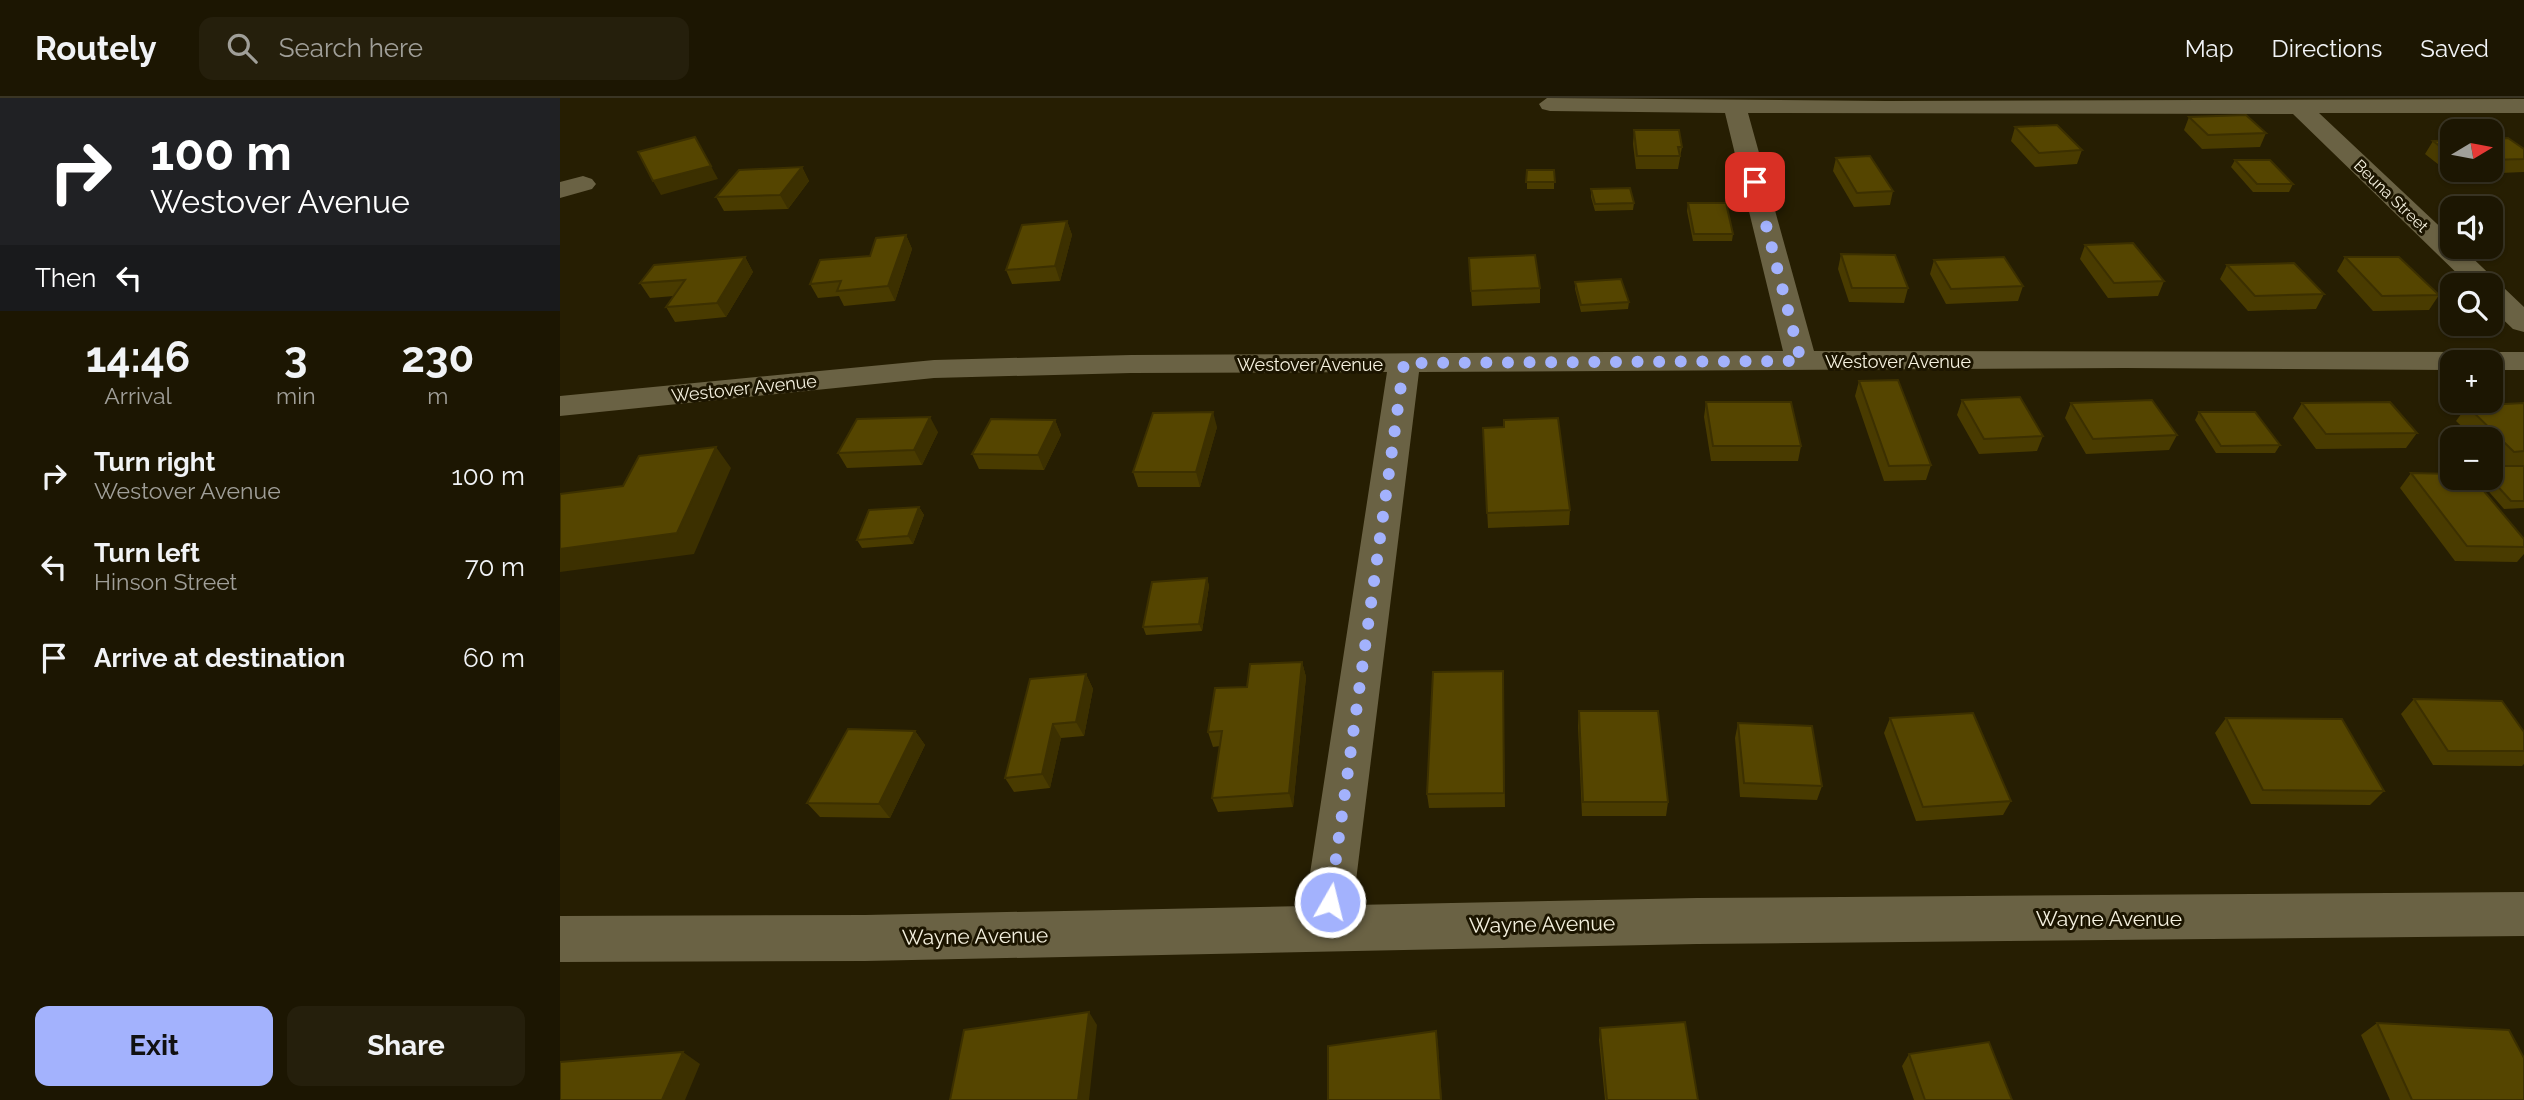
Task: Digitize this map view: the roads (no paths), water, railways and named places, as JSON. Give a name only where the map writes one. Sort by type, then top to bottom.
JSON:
[{"type":"street","points":[[1550,104],[2524,106]]},
{"type":"street","points":[[1735,106],[1801,361]]},
{"type":"street","name":"Beuna Street","points":[[2298,106],[2472,273]]},
{"type":"street","points":[[2503,303],[2524,323]]},
{"type":"street","name":"Westover Avenue","points":[[560,406],[934,369],[1131,364],[2112,359],[2524,360]]},
{"type":"street","points":[[1326,929],[1404,363]]},
{"type":"street","name":"Wayne Avenue","points":[[560,939],[879,938],[1697,921],[2524,914]]}]
